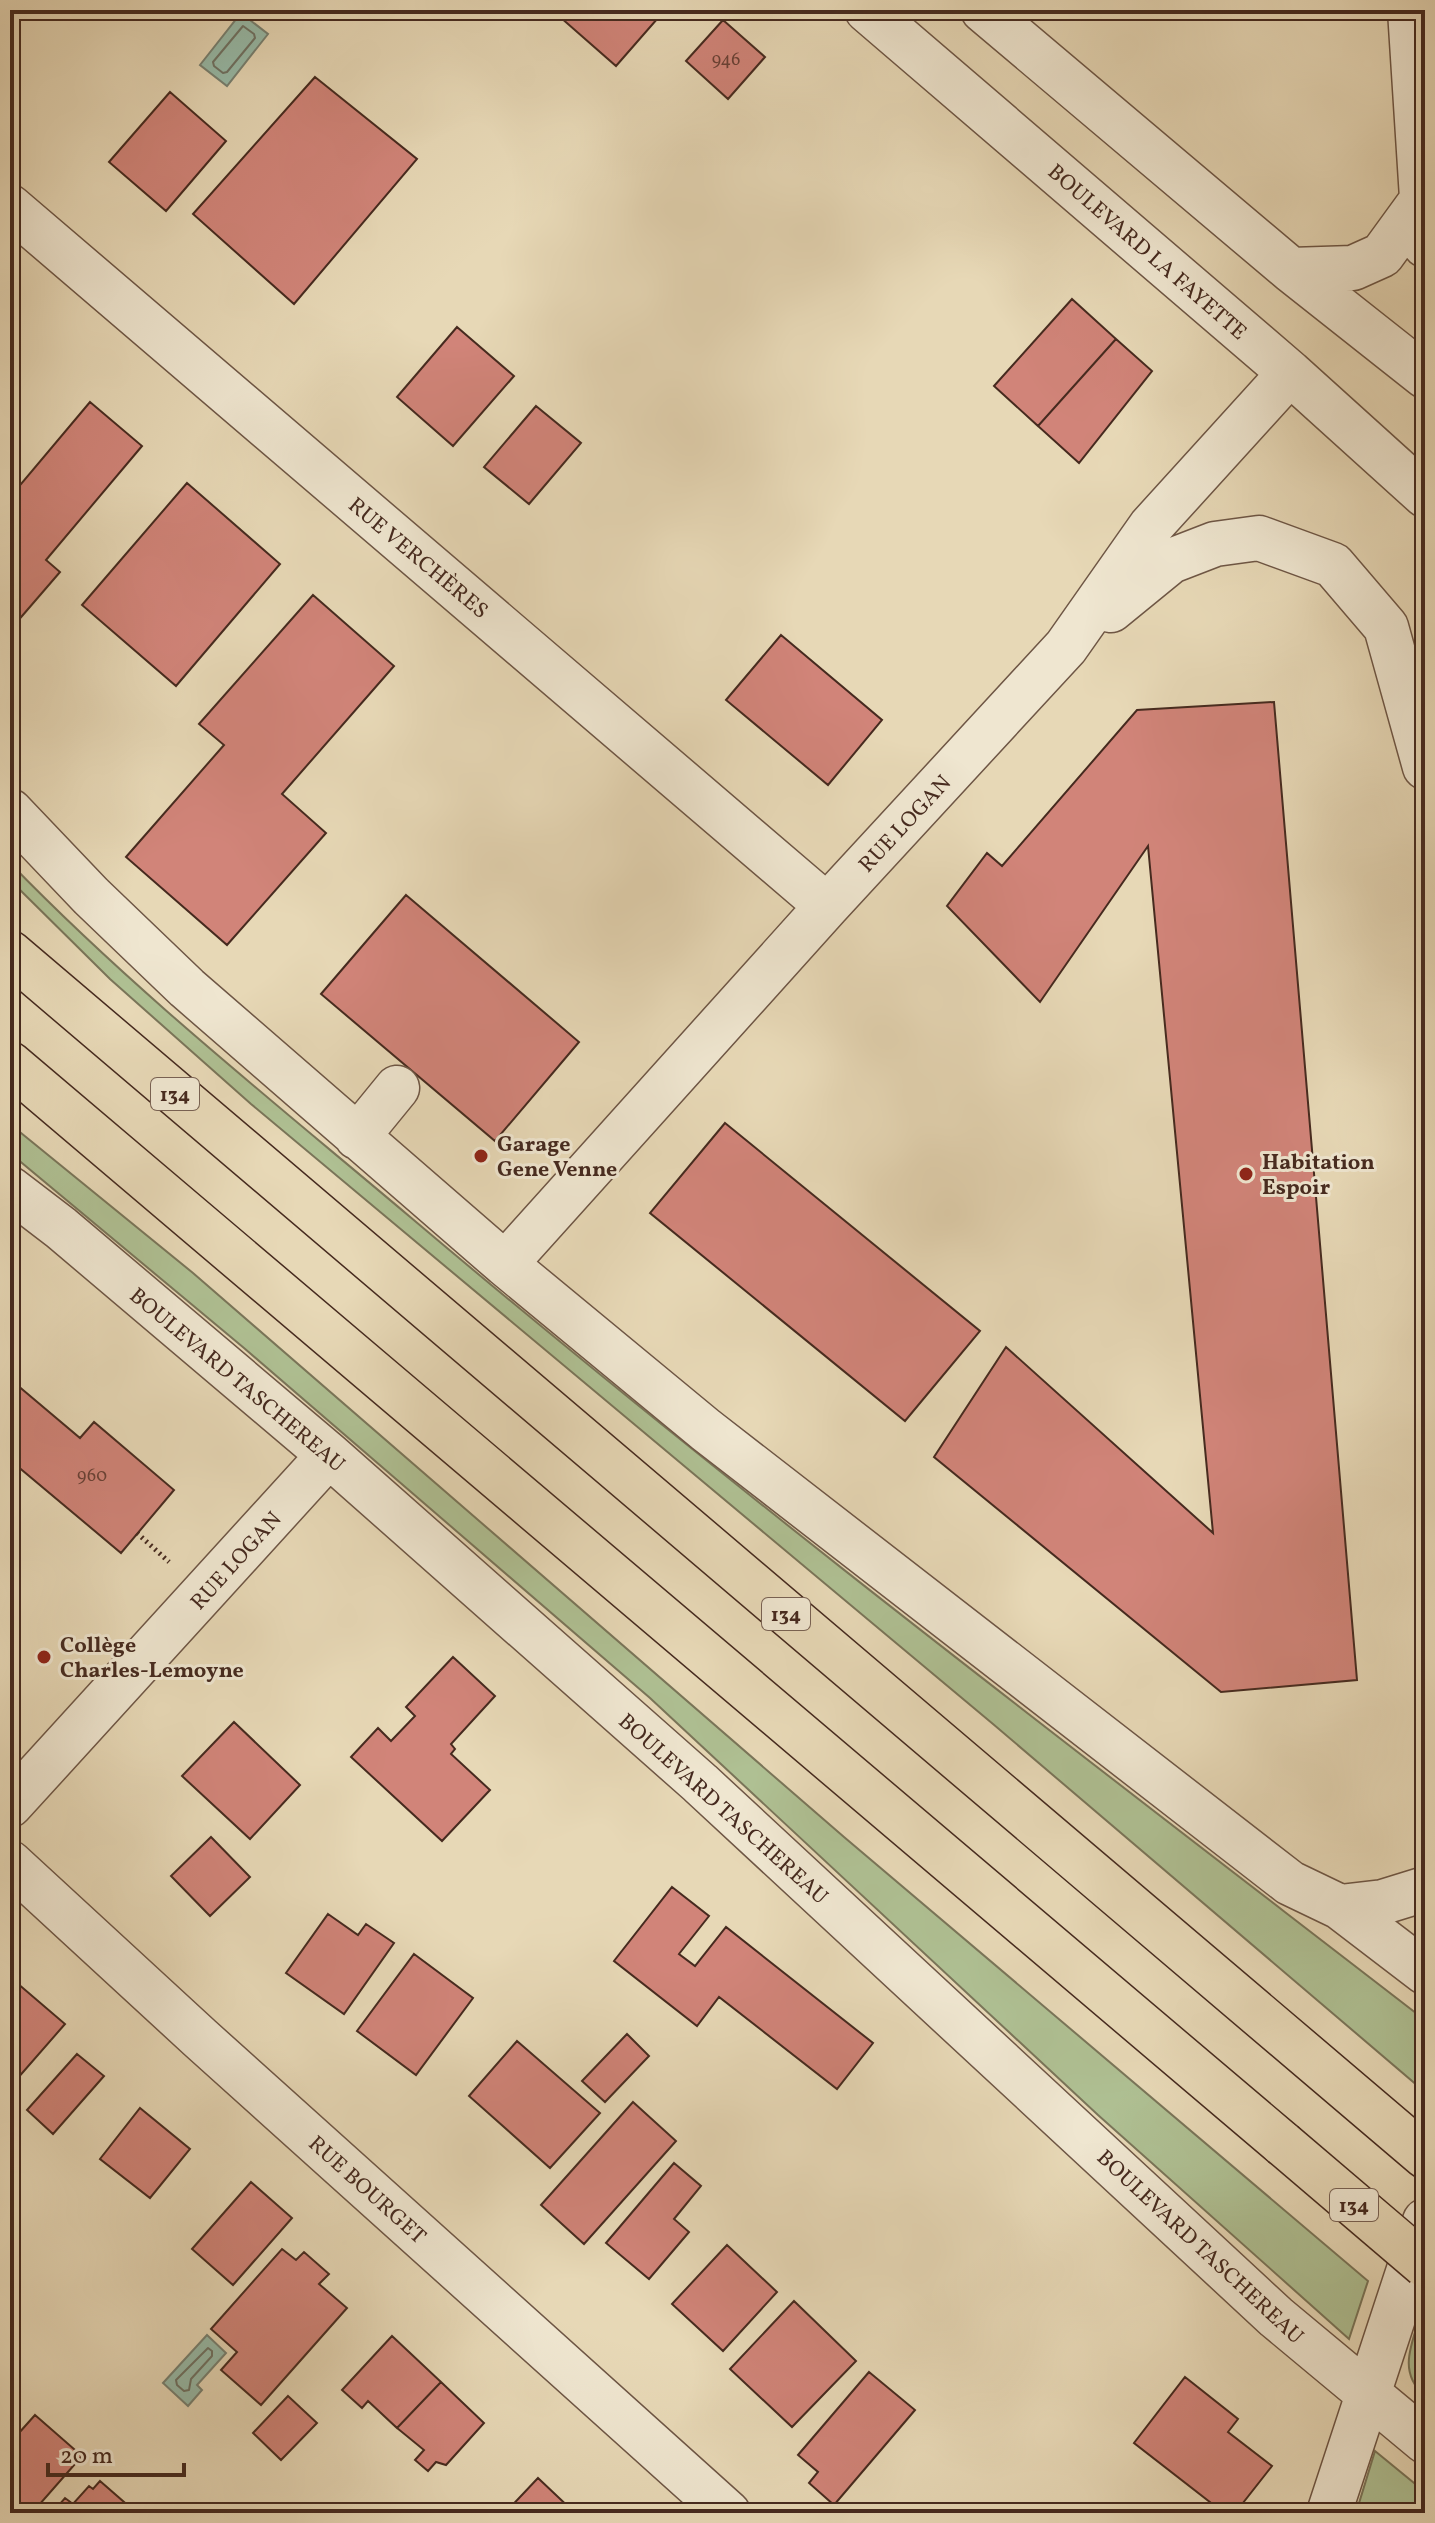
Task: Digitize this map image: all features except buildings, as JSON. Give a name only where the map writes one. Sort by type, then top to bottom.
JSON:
[{"type":"highway","name":"134","points":[[10,953],[1425,2156]]},
{"type":"highway","name":"134","points":[[10,1064],[1425,2265]]},
{"type":"street","name":"BOULEVARD LA FAYETTE","points":[[867,10],[1290,373],[1425,495]]},
{"type":"street","points":[[983,10],[1291,270],[1425,376]]},
{"type":"street","points":[[1410,10],[1425,245]]},
{"type":"street","points":[[1291,270],[1353,268],[1382,255],[1422,200]]},
{"type":"street","name":"RUE VERCHÈRES","points":[[10,207],[827,906]]},
{"type":"street","name":"RUE LOGAN","points":[[505,1264],[827,906],[1066,647],[1151,526],[1290,373]]},
{"type":"street","points":[[1066,647],[1171,561],[1215,544],[1259,538],[1333,565],[1386,627],[1425,767]]},
{"type":"street","points":[[10,811],[91,896],[187,988],[505,1264],[706,1430],[1290,1883],[1340,1907],[1425,1972]]},
{"type":"street","points":[[357,1137],[397,1088]]},
{"type":"street","name":"BOULEVARD TASCHEREAU","points":[[10,1189],[73,1238],[329,1455],[700,1783],[1230,2275],[1425,2441]]},
{"type":"street","name":"RUE LOGAN","points":[[10,1805],[329,1455]]},
{"type":"street","name":"RUE BOURGET","points":[[10,1863],[728,2513]]},
{"type":"street","points":[[1340,1907],[1402,1898],[1425,1889]]},
{"type":"street","points":[[1329,2513],[1425,2221]]},
{"type":"path","points":[[137,1533],[171,1563]]},
{"type":"shaded area","points":[[10,863],[105,956],[205,1044],[533,1320],[912,1624],[1425,2020],[1425,2092],[993,1724],[251,1104],[110,979],[10,880]]},
{"type":"shaded area","points":[[10,1124],[193,1273],[844,1837],[1368,2281],[1349,2339],[1098,2115],[650,1698],[244,1348],[10,1153]]},
{"type":"shaded area","points":[[1418,2323],[1425,2329],[1425,2396],[1417,2388],[1409,2371],[1410,2352]]},
{"type":"shaded area","points":[[1375,2451],[1425,2492],[1425,2513],[1356,2513]]},
{"type":"water","points":[[241,13],[268,34],[227,86],[200,65]]},
{"type":"water","points":[[207,2335],[226,2353],[197,2385],[202,2390],[188,2406],[163,2383]]},
{"type":"place","name":"Garage Gene Venne","points":[[481,1156]]},
{"type":"place","name":"Habitation Espoir","points":[[1246,1174]]},
{"type":"place","name":"Collège Charles-Lemoyne","points":[[44,1657]]}]
